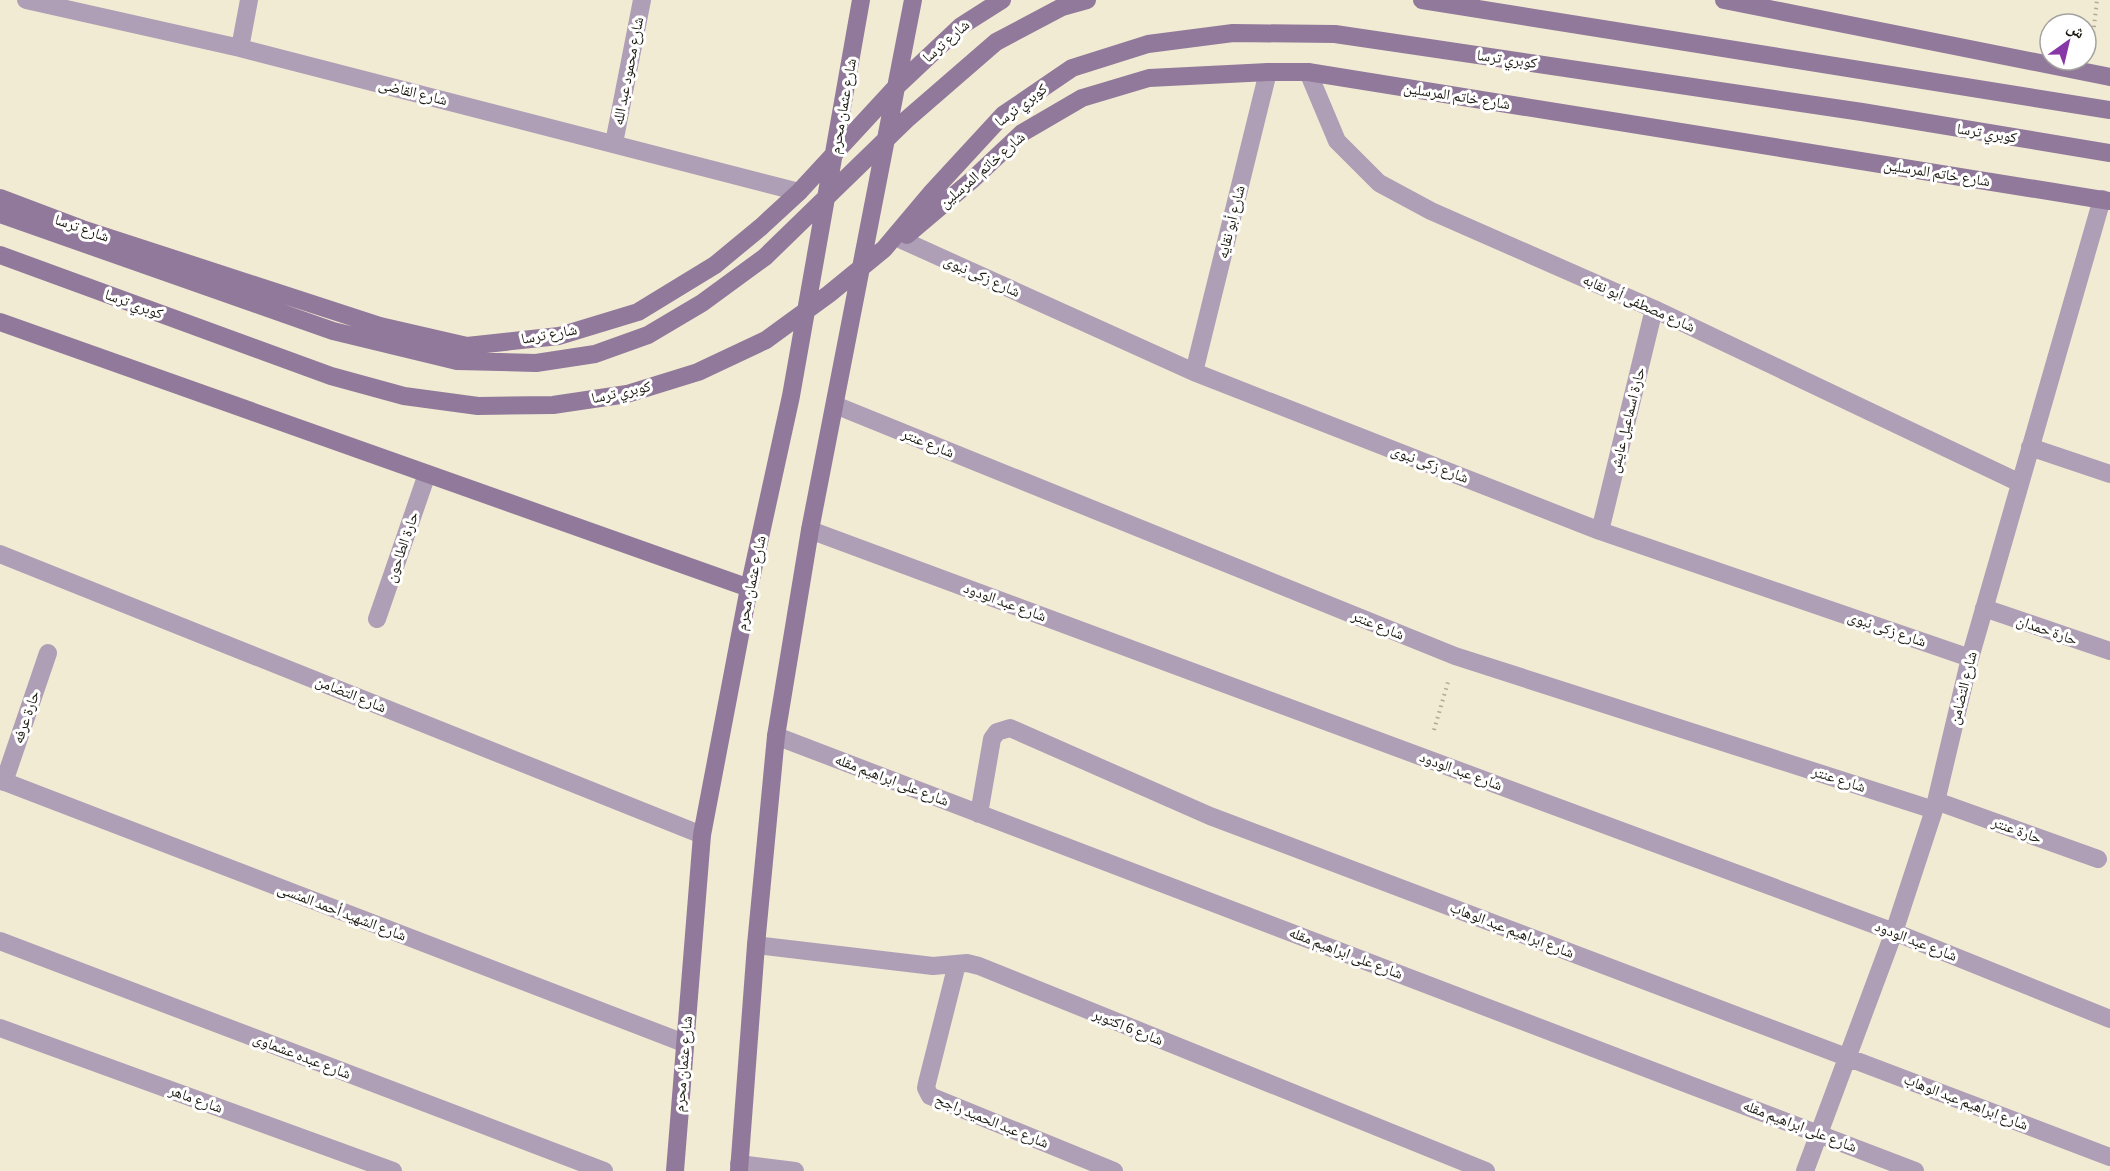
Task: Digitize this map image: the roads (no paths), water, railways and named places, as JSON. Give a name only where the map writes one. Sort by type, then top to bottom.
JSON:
[{"type":"main road","name":"شارع عثمان محرم","points":[[675,1171],[702,835],[749,588],[791,396],[861,0]]},
{"type":"main road","points":[[739,1168],[756,945],[776,736],[810,530],[913,0]]},
{"type":"main road","name":"شارع ترسا","points":[[0,198],[81,229],[380,326],[467,346],[559,336],[638,312],[715,265],[799,192],[895,88],[961,26],[1002,0]]},
{"type":"main road","points":[[0,214],[333,331],[457,361],[536,363],[595,354],[648,335],[702,303],[765,258],[906,120],[996,42],[1062,7],[1087,0]]},
{"type":"main road","points":[[1422,0],[2110,110]]},
{"type":"main road","points":[[1724,0],[2110,77]]},
{"type":"main road","name":"كوبري ترسا","points":[[0,255],[331,376],[404,396],[478,406],[553,405],[627,394],[698,372],[766,340],[829,294],[884,249],[932,192],[1003,115],[1072,68],[1148,44],[1233,33],[1335,34],[1862,112],[2110,153]]},
{"type":"main road","name":"شارع خاتم المرسلين","points":[[861,272],[972,180],[1022,133],[1082,99],[1149,78],[1308,72],[2106,200]]},
{"type":"main road","points":[[0,322],[749,588]]},
{"type":"street","name":"شارع القاضى","points":[[26,0],[240,48],[799,192]]},
{"type":"street","points":[[240,48],[249,0]]},
{"type":"street","name":"شارع محمود عبد الله","points":[[614,143],[642,0]]},
{"type":"street","name":"شارع أبو نقايه","points":[[1194,372],[1268,72]]},
{"type":"street","name":"شارع مصطفى أبو نقابه","points":[[1308,72],[1337,141],[1379,183],[1431,211],[1654,309],[2020,483]]},
{"type":"street","name":"شارع التضامن","points":[[1805,1171],[1894,932],[1935,805],[1984,608],[2030,447],[2106,200]]},
{"type":"street","name":"شارع زكى نبوى","points":[[902,240],[1194,372],[1600,531],[1970,658]]},
{"type":"street","name":"حارة اسماعيل عايش","points":[[1600,531],[1654,309]]},
{"type":"street","name":"شارع عنتر","points":[[835,405],[1455,656],[1935,805]]},
{"type":"street","points":[[2030,447],[2110,474]]},
{"type":"street","name":"حارة الطاحون","points":[[377,620],[427,474]]},
{"type":"street","name":"شارع عبد الودود","points":[[810,530],[1894,932],[2110,1019]]},
{"type":"street","name":"شارع التضامن","points":[[0,554],[702,835]]},
{"type":"street","name":"حارة حمدان","points":[[1984,608],[2110,651]]},
{"type":"street","name":"حارة عرفه","points":[[2,781],[48,653]]},
{"type":"street","name":"شارع ابراهيم عبد الوهاب","points":[[979,814],[992,739],[997,732],[1010,728],[1210,816],[2110,1157]]},
{"type":"street","name":"شارع على ابراهيم مقله","points":[[776,736],[1915,1171]]},
{"type":"street","name":"شارع الشهيد أحمد المنسى","points":[[2,781],[684,1043]]},
{"type":"street","name":"حارة عنتر","points":[[1935,805],[2098,859]]},
{"type":"street","name":"شارع عبده عشماوى","points":[[0,941],[604,1171]]},
{"type":"street","name":"شارع 6 اكتوبر","points":[[756,945],[933,966],[967,963],[978,966],[1486,1171]]},
{"type":"street","name":"شارع عبد الحميد راجح","points":[[957,964],[927,1083],[927,1093],[1114,1171]]},
{"type":"street","name":"شارع ماهر","points":[[0,1028],[393,1171]]},
{"type":"street","points":[[739,1168],[795,1171]]}]
